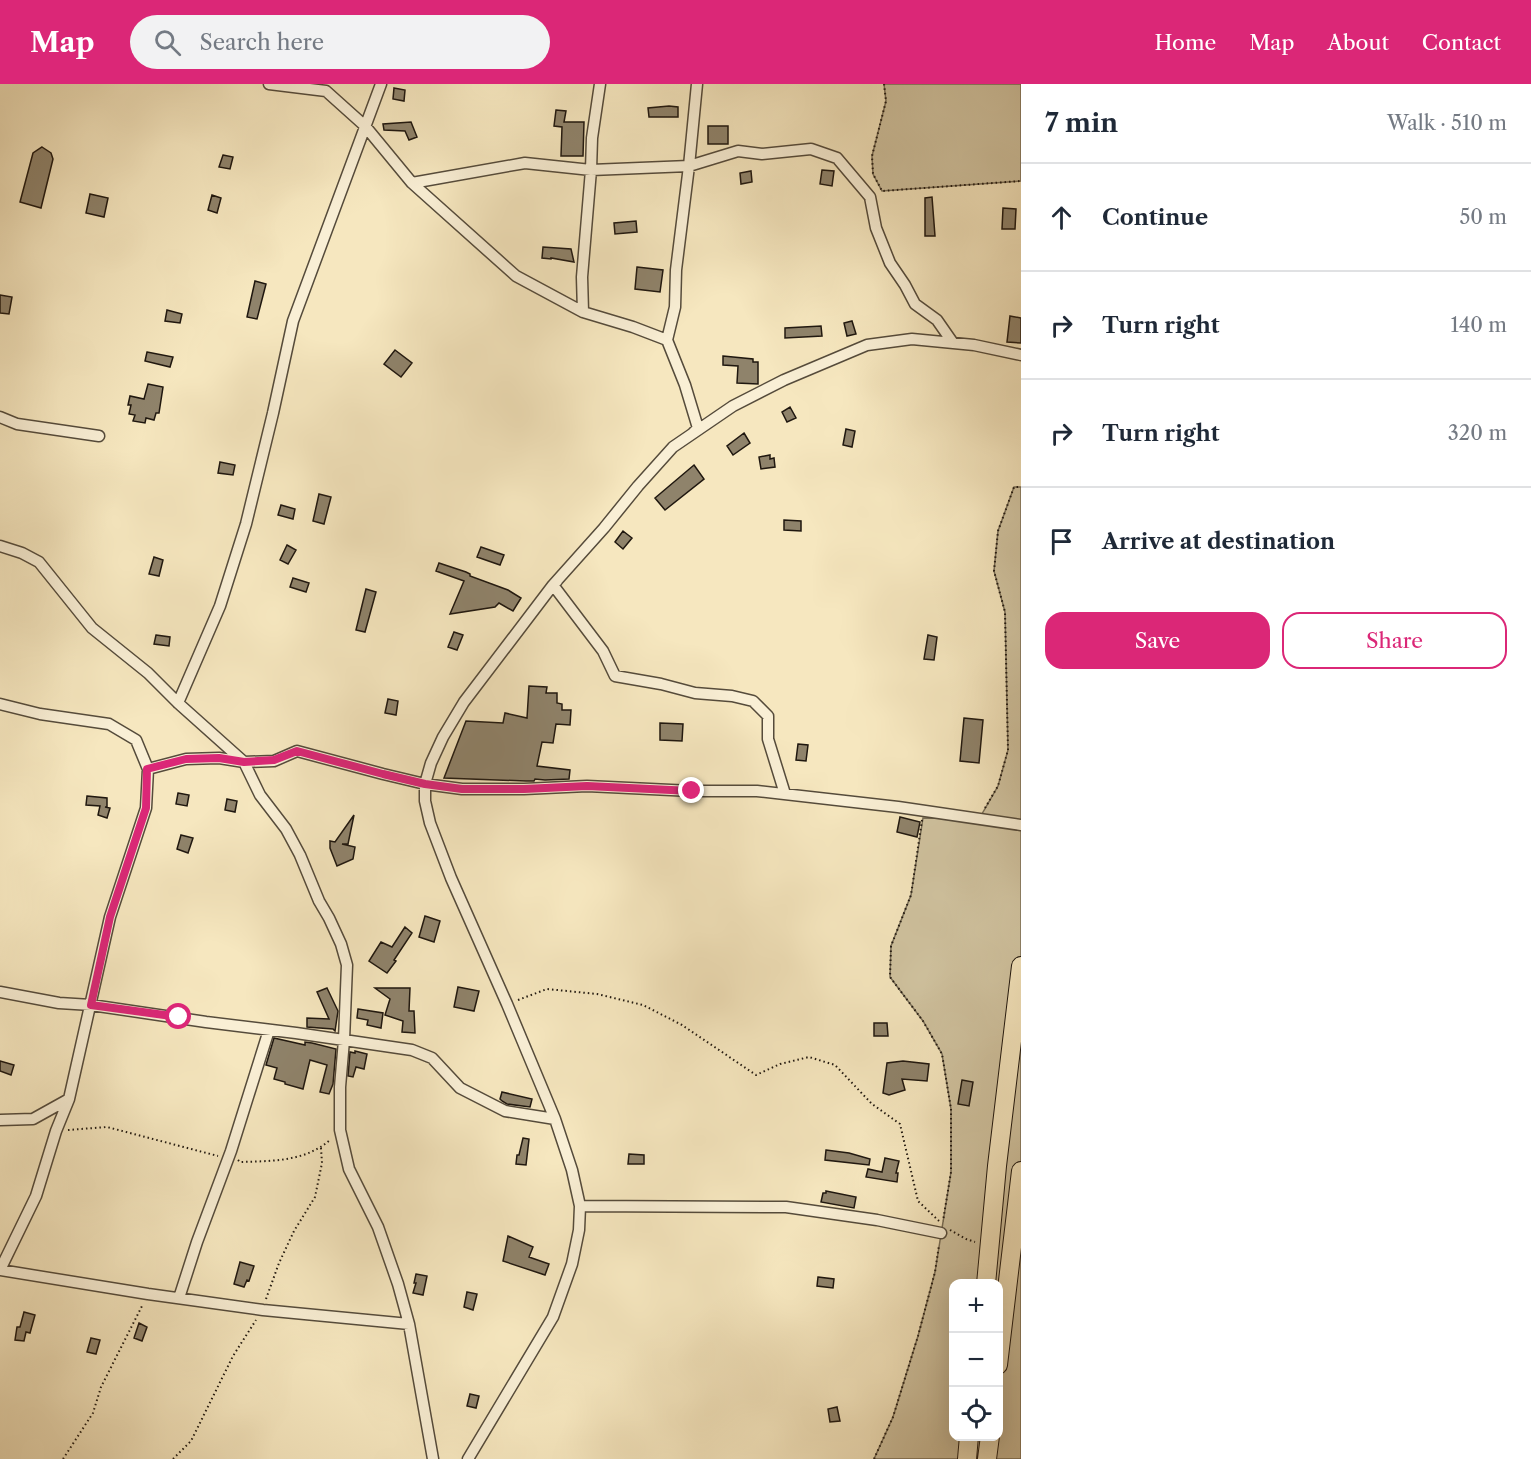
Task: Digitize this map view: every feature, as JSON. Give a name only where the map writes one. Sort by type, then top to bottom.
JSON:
[{"type":"highway","points":[[987,1279],[1021,966]]},
{"type":"highway","points":[[1003,1333],[1021,1171]]},
{"type":"highway","points":[[967,1459],[969,1441]]},
{"type":"highway","points":[[987,1459],[989,1441]]},
{"type":"street","points":[[269,84],[326,91],[365,126],[412,183],[516,276],[583,312],[667,340]]},
{"type":"street","points":[[177,703],[220,606],[246,524],[293,321],[381,84]]},
{"type":"street","points":[[583,312],[582,277],[592,138],[600,84]]},
{"type":"street","points":[[468,1459],[553,1317],[572,1263],[579,1230],[580,1206],[573,1170],[555,1119],[451,878],[430,823],[425,801],[425,784],[431,763],[443,737],[464,702],[597,527],[698,428],[685,385],[667,340],[675,307],[676,270],[697,84]]},
{"type":"street","points":[[412,183],[525,164],[591,170],[689,166],[738,150],[762,154],[811,149],[837,158],[870,197],[876,228],[890,263],[915,304],[937,320],[953,343]]},
{"type":"street","points":[[553,585],[673,447],[734,406],[784,380],[867,345],[912,339],[974,345],[1021,355]]},
{"type":"street","points":[[0,417],[17,424],[99,436]]},
{"type":"street","points":[[0,546],[22,553],[39,562],[92,628],[148,673],[177,703],[244,762],[260,795],[286,829],[300,855],[319,901],[341,944],[347,965],[340,1087],[340,1130],[349,1169],[378,1227],[398,1284],[409,1324],[434,1459]]},
{"type":"street","points":[[553,585],[603,651],[615,676],[695,693],[732,696],[753,701],[768,716],[768,739],[785,795]]},
{"type":"street","points":[[0,704],[40,714],[109,724],[136,740],[147,769],[146,808],[110,917],[69,1100],[56,1131],[36,1196],[0,1270],[262,1310],[409,1324]]},
{"type":"street","points":[[147,769],[186,759],[219,758],[244,762],[274,760],[297,751],[425,784],[462,789],[587,786],[692,791],[757,791],[898,807],[1021,825]]},
{"type":"street","points":[[0,992],[59,1003],[91,1005],[412,1050],[432,1058],[460,1088],[505,1112],[555,1119]]},
{"type":"street","points":[[179,1298],[231,1150],[269,1030]]},
{"type":"street","points":[[0,1120],[33,1119],[69,1100]]},
{"type":"street","points":[[580,1206],[786,1207],[942,1229]]},
{"type":"path","points":[[884,84],[886,101],[872,156],[873,174],[882,191],[1021,181]]},
{"type":"path","points":[[979,820],[998,786],[1008,750],[1005,612],[994,571],[998,531],[1014,487],[1021,488]]},
{"type":"path","points":[[873,1459],[893,1417],[918,1336],[935,1272],[951,1172],[951,1109],[942,1054],[923,1021],[890,977],[891,946],[911,895],[922,818]]},
{"type":"path","points":[[507,1004],[547,989],[597,994],[643,1005],[682,1025],[756,1075],[780,1064],[809,1057],[835,1065],[872,1104],[900,1124],[918,1201],[942,1229],[990,1246]]},
{"type":"path","points":[[56,1131],[107,1126],[219,1156],[231,1150],[240,1162],[284,1161],[321,1148],[340,1130]]},
{"type":"path","points":[[63,1459],[93,1413],[101,1387],[148,1294]]},
{"type":"shaded area","points":[[884,84],[1021,84],[1021,181],[882,191],[873,174],[872,156],[886,101]]},
{"type":"shaded area","points":[[1014,487],[1021,487],[1021,1459],[874,1459],[893,1417],[918,1336],[935,1272],[951,1172],[951,1109],[942,1054],[923,1021],[890,977],[891,946],[911,895],[923,818],[979,819],[998,786],[1008,750],[1005,612],[994,571],[998,531]]},
{"type":"building","points":[[394,88],[405,90],[404,101],[393,99]]},
{"type":"building","points":[[678,107],[678,117],[649,117],[648,108]]},
{"type":"building","points":[[556,110],[566,111],[564,122],[584,122],[583,156],[561,156],[562,127],[554,126]]},
{"type":"building","points":[[411,122],[417,137],[409,140],[405,131],[384,130],[383,124]]},
{"type":"building","points":[[708,126],[728,126],[728,144],[708,144]]},
{"type":"building","points":[[42,147],[51,153],[53,159],[41,208],[20,202],[33,153]]},
{"type":"building","points":[[223,155],[233,157],[230,169],[219,167]]},
{"type":"building","points":[[822,170],[834,171],[832,186],[820,184]]},
{"type":"building","points":[[751,171],[752,182],[741,184],[740,173]]},
{"type":"building","points":[[90,194],[108,198],[104,217],[86,213]]},
{"type":"building","points":[[212,195],[221,198],[217,213],[208,210]]},
{"type":"building","points":[[932,197],[935,236],[925,236],[925,198]]},
{"type":"building","points":[[1003,208],[1016,209],[1015,229],[1002,229]]},
{"type":"building","points":[[636,221],[637,232],[615,234],[614,223]]},
{"type":"building","points":[[543,247],[571,249],[574,262],[542,258]]},
{"type":"building","points":[[637,267],[663,270],[660,292],[635,289]]},
{"type":"building","points":[[255,281],[266,284],[257,319],[247,317]]},
{"type":"building","points":[[0,295],[12,297],[9,314],[0,313]]},
{"type":"building","points":[[167,310],[182,314],[180,323],[165,321]]},
{"type":"building","points":[[1010,316],[1021,318],[1021,343],[1007,342]]},
{"type":"building","points":[[852,321],[856,334],[847,336],[844,323]]},
{"type":"building","points":[[821,326],[822,336],[785,338],[785,328]]},
{"type":"building","points":[[395,350],[412,363],[401,377],[384,364]]},
{"type":"building","points":[[147,352],[173,357],[170,367],[145,361]]},
{"type":"building","points":[[723,356],[753,359],[753,362],[758,362],[758,384],[737,383],[738,366],[723,365]]},
{"type":"building","points":[[148,384],[163,387],[159,413],[156,413],[154,420],[146,418],[145,423],[133,421],[135,415],[129,414],[130,396],[144,399]]},
{"type":"building","points":[[790,407],[796,418],[787,422],[782,412]]},
{"type":"building","points":[[846,429],[855,431],[852,447],[843,445]]},
{"type":"building","points":[[744,433],[750,443],[733,455],[727,446]]},
{"type":"building","points":[[770,455],[770,459],[774,458],[775,467],[761,469],[759,457]]},
{"type":"building","points":[[220,462],[235,465],[233,475],[218,473]]},
{"type":"building","points":[[694,465],[704,479],[665,510],[655,498]]},
{"type":"building","points":[[319,494],[331,497],[324,524],[313,521]]},
{"type":"building","points":[[281,505],[295,509],[293,519],[278,515]]},
{"type":"building","points":[[784,520],[801,521],[801,531],[784,530]]},
{"type":"building","points":[[623,531],[632,538],[623,549],[615,542]]},
{"type":"building","points":[[287,545],[296,550],[288,564],[280,560]]},
{"type":"building","points":[[481,547],[504,555],[500,565],[477,557]]},
{"type":"building","points":[[154,557],[163,560],[159,576],[149,574]]},
{"type":"building","points":[[439,563],[466,572],[470,576],[508,590],[521,598],[513,611],[499,603],[495,607],[450,614],[464,581],[436,571]]},
{"type":"building","points":[[293,578],[309,583],[306,592],[290,587]]},
{"type":"building","points":[[366,589],[376,592],[365,632],[356,630]]},
{"type":"building","points":[[454,632],[463,635],[457,650],[448,647]]},
{"type":"building","points":[[156,635],[170,637],[169,646],[154,644]]},
{"type":"building","points":[[928,635],[937,637],[934,660],[924,659]]},
{"type":"building","points":[[529,686],[547,687],[546,693],[557,693],[557,703],[562,704],[562,710],[571,710],[570,725],[556,724],[553,743],[542,742],[537,766],[570,770],[569,779],[526,781],[444,778],[466,721],[503,723],[505,713],[527,718]]},
{"type":"building","points":[[388,699],[398,701],[396,715],[385,713]]},
{"type":"building","points":[[964,718],[983,720],[979,763],[960,761]]},
{"type":"building","points":[[660,723],[683,724],[682,741],[660,740]]},
{"type":"building","points":[[798,744],[808,745],[806,761],[796,760]]},
{"type":"building","points":[[178,793],[189,795],[187,806],[176,804]]},
{"type":"building","points":[[87,796],[107,798],[107,807],[105,807],[110,808],[107,818],[98,815],[100,806],[86,805]]},
{"type":"building","points":[[227,799],[237,801],[235,812],[225,810]]},
{"type":"building","points":[[354,815],[348,844],[342,844],[355,847],[353,859],[337,866],[330,848],[330,841],[335,842]]},
{"type":"building","points":[[900,817],[920,822],[917,837],[897,832]]},
{"type":"building","points":[[181,835],[193,838],[188,853],[177,849]]},
{"type":"building","points":[[425,916],[440,921],[434,942],[419,937]]},
{"type":"building","points":[[405,927],[412,933],[387,973],[369,961],[381,942],[392,947]]},
{"type":"building","points":[[458,987],[479,991],[474,1011],[454,1007]]},
{"type":"building","points":[[327,988],[338,1011],[335,1031],[307,1027],[307,1018],[329,1019],[317,992]]},
{"type":"building","points":[[375,988],[410,988],[409,1011],[414,1011],[415,1033],[402,1032],[403,1021],[385,1015],[390,999]]},
{"type":"building","points":[[358,1009],[383,1013],[381,1028],[367,1025],[368,1020],[357,1018]]},
{"type":"building","points":[[874,1023],[887,1023],[888,1036],[874,1036]]},
{"type":"building","points":[[274,1038],[336,1049],[333,1084],[329,1094],[320,1092],[327,1065],[310,1060],[303,1089],[274,1079],[277,1068],[266,1065]]},
{"type":"building","points":[[355,1051],[367,1054],[364,1069],[356,1067],[353,1077],[348,1076],[350,1052],[355,1053]]},
{"type":"building","points":[[0,1061],[14,1065],[11,1075],[0,1071]]},
{"type":"building","points":[[903,1061],[929,1064],[927,1081],[902,1079],[905,1090],[889,1095],[883,1093],[887,1063]]},
{"type":"building","points":[[962,1080],[973,1082],[969,1106],[958,1104]]},
{"type":"building","points":[[502,1092],[532,1099],[530,1107],[507,1104],[500,1099]]},
{"type":"building","points":[[523,1138],[529,1139],[526,1165],[516,1164]]},
{"type":"building","points":[[826,1150],[870,1159],[869,1165],[825,1160]]},
{"type":"building","points":[[629,1154],[644,1155],[644,1164],[628,1164]]},
{"type":"building","points":[[885,1158],[899,1161],[896,1173],[898,1173],[897,1182],[866,1177],[868,1169],[882,1172]]},
{"type":"building","points":[[826,1191],[856,1197],[854,1208],[821,1202],[823,1193]]},
{"type":"building","points":[[508,1236],[533,1247],[529,1257],[549,1264],[545,1275],[503,1261]]},
{"type":"building","points":[[240,1262],[254,1266],[249,1281],[247,1280],[244,1287],[234,1284]]},
{"type":"building","points":[[416,1274],[427,1276],[423,1295],[413,1293]]},
{"type":"building","points":[[818,1277],[834,1279],[833,1288],[817,1286]]},
{"type":"building","points":[[467,1292],[477,1294],[473,1310],[464,1307]]},
{"type":"building","points":[[24,1312],[35,1315],[30,1333],[26,1332],[24,1341],[15,1340],[17,1327],[20,1327]]},
{"type":"building","points":[[139,1323],[147,1327],[142,1341],[134,1338]]},
{"type":"building","points":[[91,1338],[100,1340],[96,1354],[87,1352]]},
{"type":"building","points":[[470,1394],[479,1396],[476,1408],[467,1406]]},
{"type":"building","points":[[837,1407],[840,1421],[830,1422],[828,1409]]},
{"type":"route","points":[[179,1017],[91,1005],[110,917],[146,808],[147,769],[186,759],[219,758],[244,762],[274,760],[297,751],[425,784],[462,789],[587,786],[692,791]]}]
